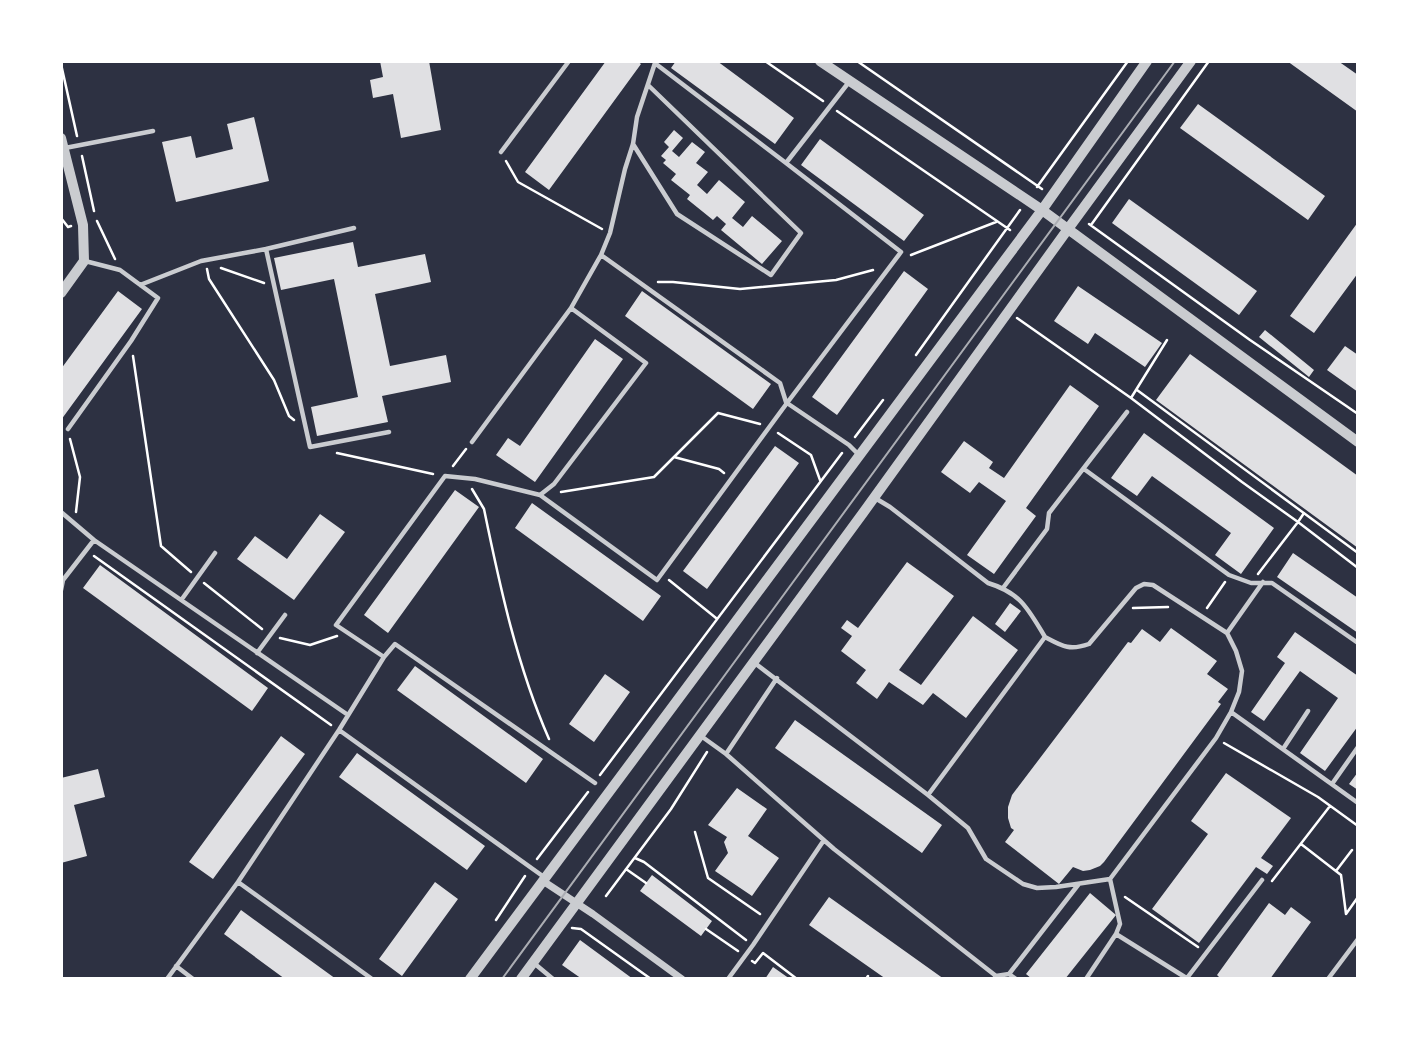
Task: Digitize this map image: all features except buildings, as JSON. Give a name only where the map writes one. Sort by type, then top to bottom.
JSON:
[{"type":"street","points":[[820,61],[1042,210],[1358,442]]},
{"type":"street","points":[[470,979],[1042,210],[1147,61]]},
{"type":"street","points":[[521,979],[1191,61]]},
{"type":"street","points":[[61,293],[84,261],[83,225],[63,143]]},
{"type":"street","points":[[544,879],[682,979]]},
{"type":"lane","points":[[501,152],[569,61]]},
{"type":"lane","points":[[384,657],[336,625],[445,476],[540,495],[657,580],[901,252],[656,62],[637,117],[633,145],[610,233],[601,255],[571,308],[472,442]]},
{"type":"lane","points":[[786,163],[849,82]]},
{"type":"lane","points":[[633,145],[677,214],[771,275],[801,233],[648,85]]},
{"type":"lane","points":[[63,143],[79,145],[153,131]]},
{"type":"lane","points":[[140,285],[206,260],[354,228]]},
{"type":"lane","points":[[266,249],[310,447],[389,432]]},
{"type":"lane","points":[[601,255],[780,383],[787,403],[849,444],[859,455]]},
{"type":"lane","points":[[68,429],[158,298],[120,270],[84,261]]},
{"type":"lane","points":[[540,495],[554,484],[646,363],[571,308]]},
{"type":"lane","points":[[1003,588],[1047,529],[1049,513],[1127,412]]},
{"type":"lane","points":[[1084,469],[1229,575],[1251,583],[1272,583],[1358,643]]},
{"type":"lane","points":[[753,662],[968,828],[986,859],[1023,884],[1037,888],[1110,880],[1216,738],[1240,692],[1242,671],[1237,651],[1227,633],[1153,585],[1144,584],[1136,588],[1089,644],[1065,648],[1045,637],[1024,604],[1003,588],[988,583],[874,497]]},
{"type":"lane","points":[[61,512],[94,540],[348,715]]},
{"type":"lane","points":[[61,590],[63,580],[94,540]]},
{"type":"lane","points":[[182,599],[215,553]]},
{"type":"lane","points":[[1227,633],[1263,582]]},
{"type":"lane","points":[[257,653],[285,615]]},
{"type":"lane","points":[[928,795],[1045,637]]},
{"type":"lane","points":[[167,979],[238,882],[395,644],[595,783]]},
{"type":"lane","points":[[726,754],[777,678]]},
{"type":"lane","points":[[1283,749],[1308,711]]},
{"type":"lane","points":[[1231,712],[1358,803]]},
{"type":"lane","points":[[339,730],[544,879]]},
{"type":"lane","points":[[699,735],[726,754],[824,840],[995,977],[1009,974],[1078,885]]},
{"type":"lane","points":[[1332,784],[1358,747]]},
{"type":"lane","points":[[728,979],[824,840]]},
{"type":"lane","points":[[1086,979],[1120,924],[1110,880]]},
{"type":"lane","points":[[1116,934],[1188,978],[1262,880]]},
{"type":"lane","points":[[238,882],[372,979]]},
{"type":"lane","points":[[1328,979],[1358,939]]},
{"type":"lane","points":[[533,963],[553,979]]},
{"type":"lane","points":[[176,966],[193,979]]},
{"type":"lane","points":[[1009,974],[1016,979]]},
{"type":"path","points":[[765,61],[1007,229]]},
{"type":"path","points":[[857,61],[1052,195]]},
{"type":"path","points":[[1034,192],[1128,61]]},
{"type":"path","points":[[1091,225],[1209,61]]},
{"type":"path","points":[[61,64],[97,224],[120,270]]},
{"type":"path","points":[[501,152],[518,182],[610,233]]},
{"type":"path","points":[[915,356],[1023,207]]},
{"type":"path","points":[[1078,215],[1250,340],[1358,414]]},
{"type":"path","points":[[907,257],[996,222]]},
{"type":"path","points":[[206,260],[214,266],[275,286]]},
{"type":"path","points":[[206,260],[209,279],[274,380],[289,416],[307,431]]},
{"type":"path","points":[[1014,316],[1131,398],[1358,568]]},
{"type":"path","points":[[1131,398],[1167,340]]},
{"type":"path","points":[[131,341],[161,545],[197,578],[269,635],[310,645],[347,633]]},
{"type":"path","points":[[1137,390],[1358,553]]},
{"type":"path","points":[[492,926],[531,867],[886,396]]},
{"type":"path","points":[[68,429],[80,477],[75,524]]},
{"type":"path","points":[[336,453],[445,476],[472,442]]},
{"type":"path","points":[[540,495],[654,477],[674,457],[719,470],[731,478]]},
{"type":"path","points":[[465,478],[484,509],[516,646],[539,716],[556,755]]},
{"type":"path","points":[[1251,583],[1304,513]]},
{"type":"path","points":[[86,550],[339,730]]},
{"type":"path","points":[[662,574],[717,618]]},
{"type":"path","points":[[1201,617],[1222,588]]},
{"type":"path","points":[[1120,608],[1185,607]]},
{"type":"path","points":[[1216,738],[1318,797],[1358,826]]},
{"type":"path","points":[[1262,880],[1270,884],[1330,806]]},
{"type":"path","points":[[695,832],[708,878],[769,920]]},
{"type":"path","points":[[1301,844],[1341,875],[1346,914],[1358,897]]},
{"type":"path","points":[[1336,871],[1352,850]]},
{"type":"path","points":[[635,858],[644,862],[753,945]]},
{"type":"path","points":[[626,869],[646,883]]},
{"type":"path","points":[[1112,888],[1206,953]]},
{"type":"path","points":[[566,928],[581,929],[651,979]]},
{"type":"tram line","points":[[502,979],[1175,61]]}]
